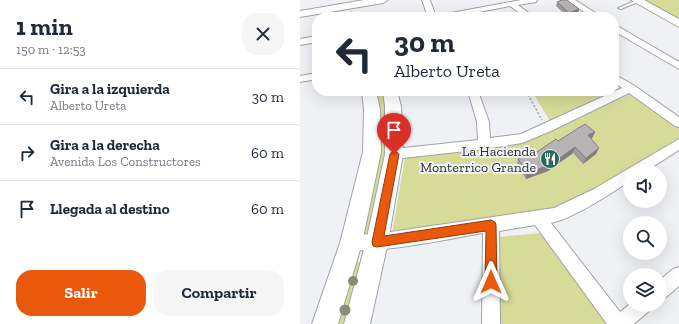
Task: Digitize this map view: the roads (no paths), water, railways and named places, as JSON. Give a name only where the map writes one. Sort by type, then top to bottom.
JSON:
[{"type":"street","points":[[300,7],[349,2],[367,5],[383,0]]},
{"type":"street","points":[[426,0],[430,12]]},
{"type":"street","points":[[484,12],[533,0]]},
{"type":"street","points":[[570,0],[590,12]]},
{"type":"street","points":[[637,0],[679,24]]},
{"type":"street","points":[[300,14],[349,2]]},
{"type":"street","points":[[349,2],[353,12]]},
{"type":"street","points":[[512,4],[523,12]]},
{"type":"street","points":[[619,30],[679,66]]},
{"type":"street","points":[[300,42],[312,40]]},
{"type":"street","points":[[300,79],[312,77]]},
{"type":"street","points":[[619,80],[679,123]]},
{"type":"street","points":[[619,94],[631,88]]},
{"type":"street","points":[[325,324],[351,244],[372,152],[372,110],[370,96]]},
{"type":"street","points":[[357,324],[377,242],[394,154],[393,106],[391,96]]},
{"type":"street","points":[[475,96],[483,122],[484,144]]},
{"type":"street","points":[[394,154],[484,144],[522,138],[547,128],[614,96]]},
{"type":"street","points":[[646,164],[679,144]]},
{"type":"street","points":[[351,244],[377,242],[556,215],[599,193],[623,178]]},
{"type":"street","points":[[539,218],[619,324],[634,312]]},
{"type":"street","points":[[491,225],[491,324]]},
{"type":"street","points":[[667,285],[679,275]]},
{"type":"lane","points":[[620,8],[637,0]]},
{"type":"place","name":"La Hacienda Monterrico Grande","points":[[550,159]]}]
